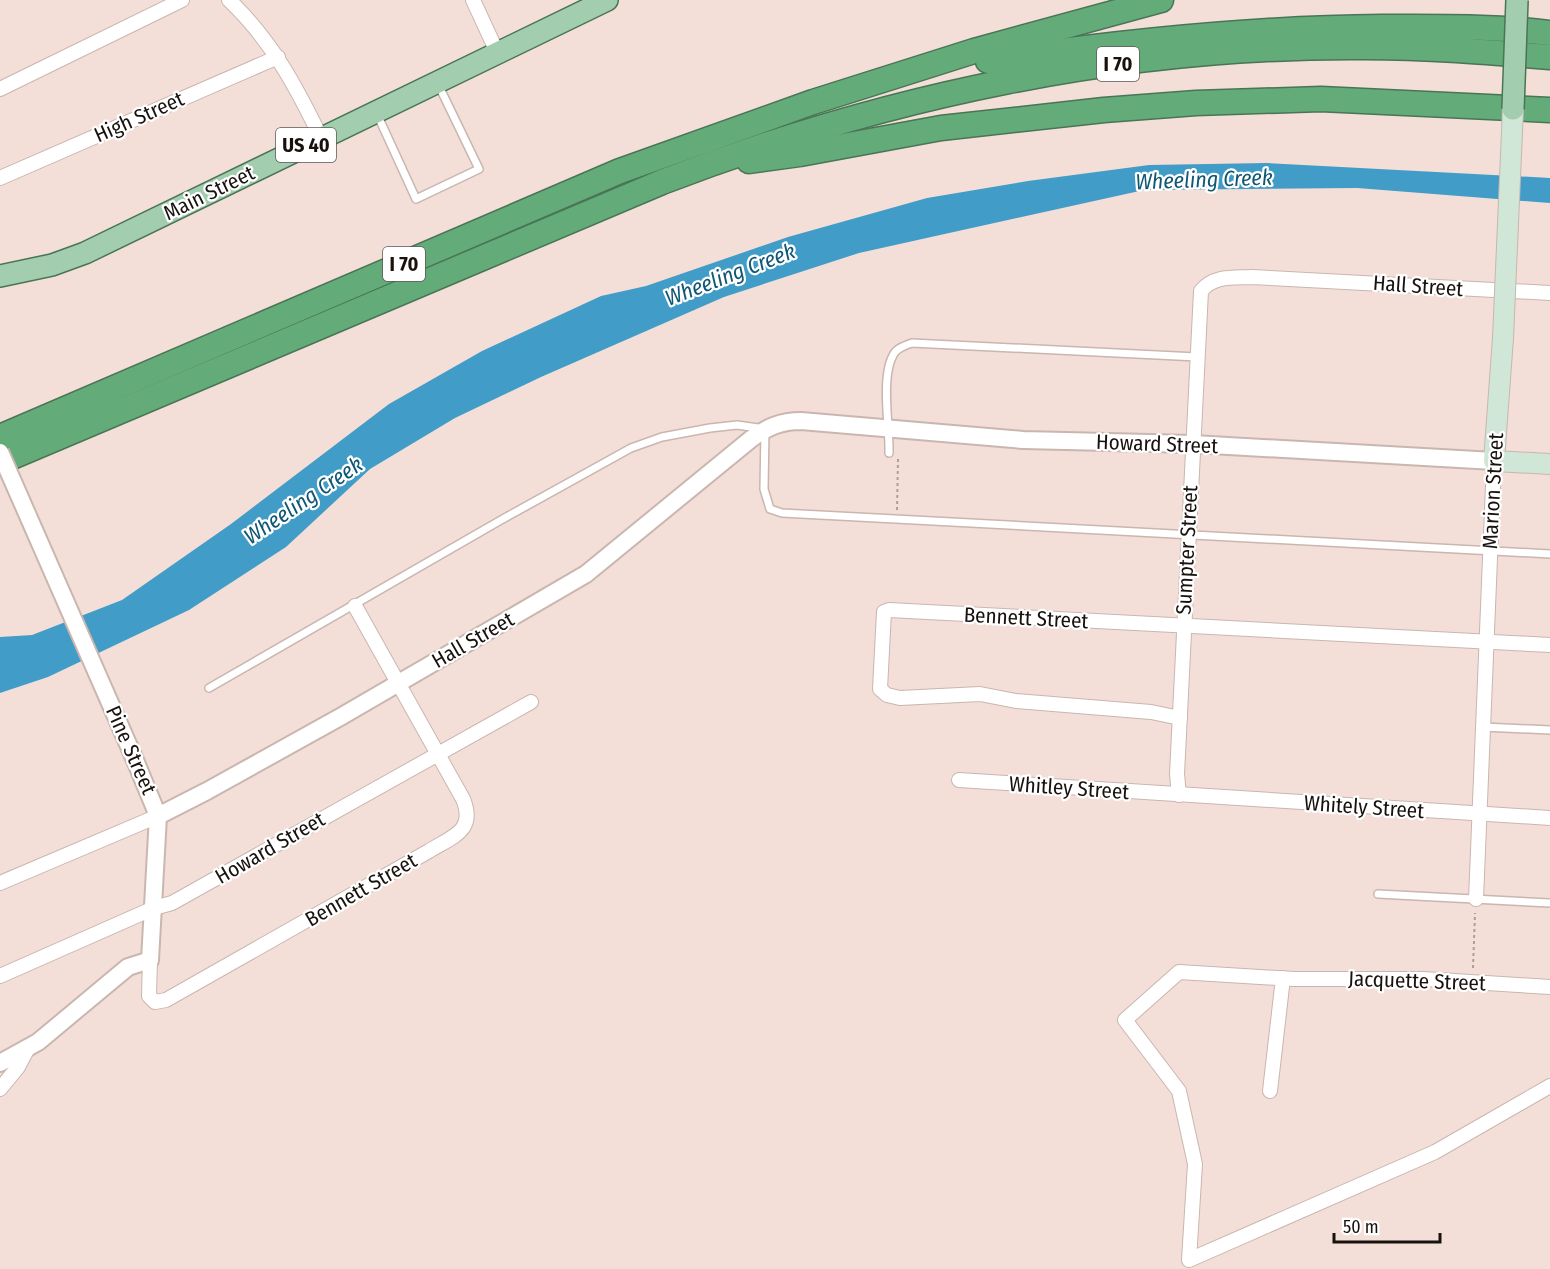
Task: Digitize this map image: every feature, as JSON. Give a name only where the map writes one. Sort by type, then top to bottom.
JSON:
[{"type":"highway","points":[[813,102],[974,51],[1161,0]]},
{"type":"highway","name":"I 70","points":[[0,437],[620,171],[813,102],[980,62],[1124,42],[1291,28],[1490,26],[1550,33]]},
{"type":"highway","name":"I 70","points":[[0,462],[520,240],[699,168],[813,129],[925,98],[1037,76],[1117,64],[1235,52],[1362,47],[1423,48],[1550,57]]},
{"type":"highway","points":[[699,168],[800,154],[941,128],[1009,119],[1196,103],[1321,99],[1550,110]]},
{"type":"main road","name":"Main Street","points":[[0,276],[52,265],[85,253],[607,0]]},
{"type":"main road","name":"Marion Street","points":[[1494,461],[1503,338],[1517,0]]},
{"type":"main road","name":"Howard Street","points":[[1494,461],[1550,464]]},
{"type":"street","points":[[0,89],[164,4],[183,0]]},
{"type":"street","points":[[229,0],[278,57],[321,138]]},
{"type":"street","points":[[473,0],[497,52]]},
{"type":"street","name":"High Street","points":[[0,178],[278,57]]},
{"type":"street","name":"Sumpter Street","points":[[1179,795],[1177,774],[1179,718],[1199,300],[1201,291],[1208,283],[1222,278],[1286,279]]},
{"type":"street","name":"Hall Street","points":[[1286,279],[1550,293]]},
{"type":"street","name":"Howard Street","points":[[765,429],[789,421],[1023,440],[1193,444],[1494,461]]},
{"type":"street","name":"Hall Street","points":[[158,816],[207,791],[586,574],[765,429]]},
{"type":"street","name":"Pine Street","points":[[0,452],[158,816],[148,996],[155,1002],[172,997],[213,974]]},
{"type":"street","name":"Marion Street","points":[[1476,899],[1494,461]]},
{"type":"street","name":"Bennett Street","points":[[213,974],[461,831],[466,824],[467,809],[454,782],[355,606]]},
{"type":"street","name":"Bennett Street","points":[[1179,718],[1151,712],[1016,701],[980,694],[900,698],[887,695],[880,689],[884,612],[889,610],[1550,645]]},
{"type":"street","name":"Howard Street","points":[[0,976],[154,908],[172,903],[531,702]]},
{"type":"street","name":"Whitley Street","points":[[959,780],[1179,795]]},
{"type":"street","name":"Whitely Street","points":[[1179,795],[1550,818]]},
{"type":"street","points":[[0,883],[158,816]]},
{"type":"street","points":[[0,1063],[27,1050],[128,967],[150,960]]},
{"type":"street","name":"Jacquette Street","points":[[1550,987],[1423,979],[1283,978],[1179,972],[1125,1020],[1179,1091],[1195,1164],[1189,1260],[1435,1152],[1550,1086]]},
{"type":"street","points":[[1270,1091],[1283,978]]},
{"type":"street","points":[[0,1089],[18,1067],[27,1050]]},
{"type":"lane","points":[[376,112],[417,198],[479,169],[437,82]]},
{"type":"lane","points":[[889,453],[890,428],[887,394],[891,360],[896,350],[912,343],[1197,357]]},
{"type":"lane","points":[[209,688],[631,448],[662,437],[737,425],[765,429],[764,489],[770,509],[812,515],[1550,554]]},
{"type":"lane","points":[[1483,727],[1550,730]]},
{"type":"lane","points":[[1378,894],[1550,903]]},
{"type":"path","points":[[896,519],[898,453]]},
{"type":"path","points":[[1473,982],[1476,899]]},
{"type":"water","name":"Wheeling Creek","points":[[1267,163],[1550,178],[1550,203],[1357,188],[1144,190],[859,253],[724,297],[541,377],[455,418],[370,469],[286,547],[189,610],[48,677],[0,693],[0,637],[32,635],[122,600],[231,524],[389,404],[482,351],[601,296],[646,286],[788,237],[927,198],[1028,181],[1149,165]]}]
